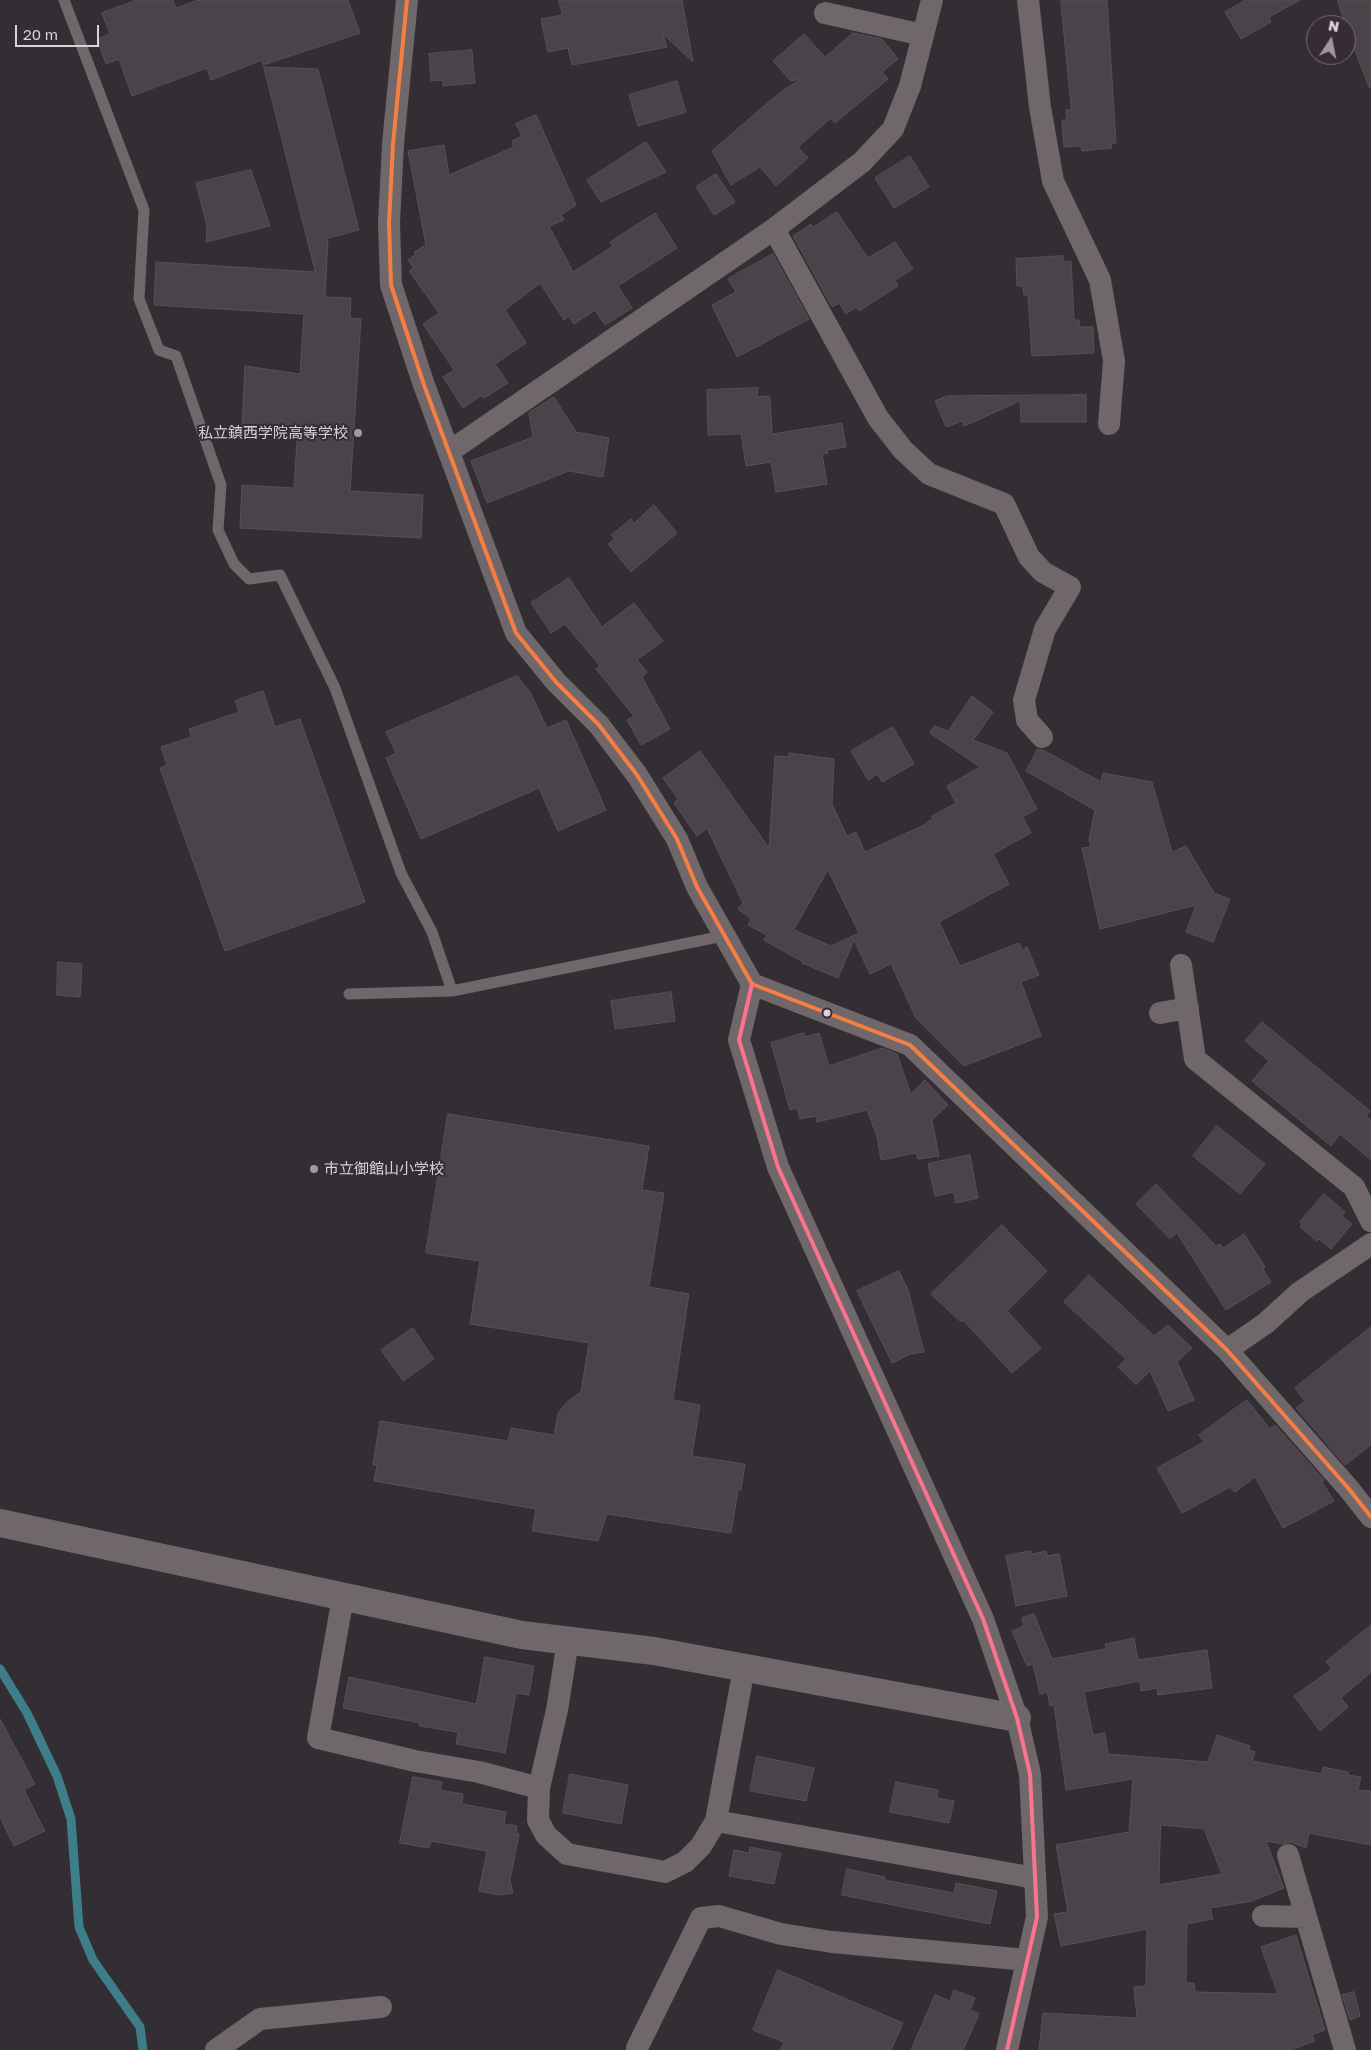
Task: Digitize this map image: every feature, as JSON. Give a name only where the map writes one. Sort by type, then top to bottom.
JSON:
[{"type":"street","points":[[407,0],[393,144],[389,223],[391,286],[424,385],[516,633],[556,682],[599,725],[637,775],[677,839],[696,887],[752,984],[910,1045],[1226,1350],[1349,1489],[1371,1517]]},
{"type":"street","points":[[450,451],[774,229],[862,162],[893,129],[910,86],[932,0]]},
{"type":"street","points":[[1028,0],[1040,108],[1053,181],[1100,280],[1114,361],[1109,424]]},
{"type":"street","points":[[825,13],[923,35]]},
{"type":"street","points":[[774,229],[878,418],[903,450],[929,474],[1004,504],[1029,558],[1042,572],[1070,587],[1045,629],[1024,700],[1027,720],[1042,737]]},
{"type":"street","points":[[1181,965],[1196,1059],[1354,1187],[1371,1221]]},
{"type":"street","points":[[752,984],[739,1040],[778,1167],[982,1619],[1017,1718],[1030,1774],[1037,1917],[1006,2050]]},
{"type":"street","points":[[1160,1013],[1188,1008]]},
{"type":"street","points":[[1226,1350],[1266,1323],[1300,1292],[1371,1244]]},
{"type":"street","points":[[0,1523],[522,1635],[654,1651],[1017,1718]]},
{"type":"street","points":[[343,1597],[318,1738],[415,1761],[479,1772],[539,1788]]},
{"type":"street","points":[[568,1641],[558,1710],[539,1788],[538,1820],[546,1835],[567,1854],[665,1872],[684,1862],[701,1846],[716,1821],[744,1668]]},
{"type":"street","points":[[716,1821],[1035,1878]]},
{"type":"street","points":[[1288,1855],[1345,2050]]},
{"type":"street","points":[[637,2048],[700,1918],[718,1916],[781,1934],[832,1942],[1027,1960]]},
{"type":"street","points":[[1263,1916],[1306,1917]]},
{"type":"street","points":[[216,2050],[260,2019],[381,2008]]},
{"type":"lane","points":[[64,0],[144,210],[139,299],[159,350],[176,356],[221,485],[218,530],[234,564],[249,579],[280,575],[335,688],[401,873],[432,932],[452,991]]},
{"type":"lane","points":[[349,994],[452,991],[723,936]]},
{"type":"building","points":[[137,0],[173,0],[176,8],[198,0],[348,0],[360,33],[263,65],[262,60],[211,80],[207,68],[132,96],[119,59],[106,64],[97,39],[110,34],[102,13]]},
{"type":"building","points":[[559,0],[682,0],[693,62],[663,34],[667,47],[572,65],[568,48],[548,52],[541,19],[562,15]]},
{"type":"building","points":[[1061,0],[1107,0],[1116,143],[1111,143],[1112,148],[1082,151],[1081,146],[1064,147],[1062,120],[1067,120],[1066,110],[1071,110]]},
{"type":"building","points":[[1246,0],[1300,0],[1269,17],[1271,22],[1241,39],[1225,12]]},
{"type":"building","points":[[1338,0],[1371,0],[1371,87],[1369,87],[1356,53],[1356,15],[1342,15]]},
{"type":"building","points":[[853,33],[882,39],[898,59],[882,72],[888,79],[835,123],[831,118],[798,147],[808,158],[776,186],[760,167],[731,185],[712,151],[779,93],[801,79],[791,81],[773,61],[804,34],[825,57]]},
{"type":"building","points":[[472,50],[475,83],[443,86],[443,80],[431,81],[429,54]]},
{"type":"building","points":[[264,67],[318,69],[359,230],[328,238],[325,297],[351,298],[350,318],[361,319],[350,491],[423,495],[421,538],[240,528],[242,485],[294,488],[298,426],[242,428],[245,366],[300,374],[304,314],[154,305],[156,262],[315,272]]},
{"type":"building","points":[[677,81],[686,112],[638,126],[629,95]]},
{"type":"building","points":[[536,115],[576,205],[561,215],[564,220],[549,226],[573,272],[613,246],[610,242],[655,213],[677,248],[618,286],[632,308],[605,325],[595,310],[574,324],[568,316],[564,320],[540,283],[505,310],[526,343],[495,364],[508,383],[484,398],[482,395],[463,408],[443,377],[454,370],[423,324],[439,313],[409,271],[414,268],[408,260],[416,254],[414,252],[426,245],[408,151],[444,145],[449,175],[514,147],[512,141],[522,136],[516,124]]},
{"type":"building","points":[[646,142],[666,172],[601,202],[587,180]]},
{"type":"building","points":[[910,156],[929,187],[894,208],[875,178]]},
{"type":"building","points":[[251,170],[270,226],[206,242],[207,226],[196,183]]},
{"type":"building","points":[[716,174],[735,202],[714,215],[696,187]]},
{"type":"building","points":[[837,212],[868,258],[895,242],[913,269],[895,280],[898,286],[859,311],[856,307],[846,314],[839,303],[832,307],[793,236],[811,224],[813,227]]},
{"type":"building","points":[[773,254],[809,319],[737,357],[712,305],[736,292],[728,279]]},
{"type":"building","points":[[1063,256],[1063,262],[1071,261],[1074,320],[1079,320],[1080,327],[1093,327],[1094,353],[1032,356],[1028,295],[1024,295],[1023,286],[1017,286],[1016,259]]},
{"type":"building","points":[[758,388],[757,397],[770,396],[772,434],[842,423],[846,447],[827,450],[828,453],[822,454],[827,484],[776,492],[771,462],[746,466],[741,434],[708,435],[707,390]]},
{"type":"building","points":[[1086,395],[1086,422],[1021,422],[1020,401],[964,426],[962,421],[946,427],[935,401],[947,396]]},
{"type":"building","points":[[554,397],[576,432],[609,438],[603,477],[569,471],[487,503],[471,461],[533,437],[529,413]]},
{"type":"building","points":[[654,505],[677,533],[631,572],[608,544],[615,539],[611,535],[631,519],[634,523]]},
{"type":"building","points":[[569,578],[602,627],[634,603],[663,641],[637,660],[647,672],[642,677],[670,729],[641,745],[627,720],[634,716],[596,669],[600,666],[565,624],[551,633],[531,603]]},
{"type":"building","points":[[517,676],[530,692],[547,728],[566,720],[606,810],[558,831],[539,788],[421,839],[386,758],[396,753],[386,732]]},
{"type":"building","points":[[263,691],[275,727],[300,719],[365,902],[225,951],[160,768],[167,765],[161,747],[191,737],[189,729],[239,712],[235,701]]},
{"type":"building","points":[[972,696],[993,712],[973,740],[1007,753],[1037,809],[1023,817],[1031,833],[993,854],[1009,884],[939,922],[960,966],[1019,943],[1022,950],[1027,947],[1039,975],[1021,982],[1041,1036],[964,1066],[916,1018],[891,964],[870,974],[854,940],[838,978],[802,963],[764,940],[767,935],[748,925],[751,920],[738,909],[743,903],[707,828],[697,836],[674,803],[678,799],[663,778],[700,751],[769,848],[775,756],[789,757],[789,753],[834,759],[832,804],[847,836],[856,832],[865,852],[924,825],[933,818],[932,816],[956,803],[947,786],[980,767],[930,733],[934,726],[948,731]],"holes":[[[828,870],[859,933],[831,946],[794,930]]]},
{"type":"building","points":[[893,727],[914,764],[882,782],[878,774],[868,780],[851,751]]},
{"type":"building","points":[[1038,749],[1101,782],[1103,773],[1152,782],[1172,852],[1186,846],[1214,893],[1230,899],[1213,942],[1186,932],[1196,905],[1100,929],[1082,848],[1091,847],[1089,840],[1095,810],[1026,771]]},
{"type":"building","points":[[58,962],[82,964],[80,997],[57,995]]},
{"type":"building","points":[[671,992],[675,1021],[615,1029],[611,1001]]},
{"type":"building","points":[[1262,1022],[1370,1111],[1366,1116],[1371,1120],[1371,1160],[1340,1134],[1331,1146],[1252,1081],[1269,1061],[1245,1041]]},
{"type":"building","points":[[804,1033],[805,1037],[819,1033],[829,1066],[882,1048],[897,1054],[911,1094],[925,1080],[948,1105],[932,1120],[939,1156],[918,1159],[916,1153],[881,1160],[877,1136],[867,1110],[817,1122],[816,1116],[800,1119],[797,1108],[790,1110],[771,1043]]},
{"type":"building","points":[[448,1114],[649,1146],[642,1190],[664,1193],[649,1287],[689,1294],[673,1400],[700,1405],[692,1456],[745,1464],[741,1490],[738,1490],[731,1533],[607,1514],[598,1541],[532,1531],[536,1509],[374,1481],[377,1465],[373,1465],[380,1421],[508,1441],[511,1428],[554,1435],[558,1413],[568,1401],[581,1392],[589,1343],[470,1324],[480,1261],[426,1253]]},
{"type":"building","points":[[1217,1126],[1265,1164],[1240,1194],[1193,1156]]},
{"type":"building","points":[[970,1155],[978,1198],[956,1203],[954,1192],[935,1196],[928,1164]]},
{"type":"building","points":[[1156,1184],[1216,1246],[1220,1244],[1223,1248],[1244,1234],[1265,1267],[1263,1269],[1271,1282],[1226,1310],[1177,1233],[1170,1239],[1136,1204]]},
{"type":"building","points":[[1324,1194],[1345,1212],[1342,1216],[1352,1224],[1331,1249],[1319,1239],[1317,1241],[1300,1227],[1302,1225],[1300,1222]]},
{"type":"building","points":[[1002,1225],[1047,1271],[1007,1311],[1041,1348],[1012,1373],[963,1320],[961,1322],[931,1294]]},
{"type":"building","points":[[899,1271],[908,1290],[924,1352],[911,1354],[892,1363],[857,1291]]},
{"type":"building","points":[[1089,1275],[1154,1336],[1168,1325],[1192,1348],[1177,1362],[1194,1400],[1168,1411],[1150,1371],[1136,1385],[1118,1367],[1126,1359],[1064,1302]]},
{"type":"building","points":[[1371,1327],[1371,1445],[1345,1465],[1296,1408],[1305,1401],[1295,1388]]},
{"type":"building","points":[[413,1328],[434,1359],[403,1381],[381,1350]]},
{"type":"building","points":[[1247,1400],[1270,1429],[1275,1425],[1324,1480],[1322,1482],[1334,1501],[1283,1528],[1255,1477],[1235,1492],[1230,1487],[1182,1513],[1157,1468],[1204,1442],[1199,1435]]},
{"type":"building","points":[[1031,1551],[1032,1554],[1046,1551],[1047,1556],[1059,1554],[1067,1596],[1016,1606],[1006,1556]]},
{"type":"building","points":[[1034,1614],[1052,1659],[1106,1649],[1105,1644],[1134,1638],[1138,1660],[1207,1650],[1212,1688],[1158,1695],[1157,1688],[1141,1691],[1140,1681],[1084,1692],[1093,1735],[1105,1733],[1108,1754],[1208,1762],[1217,1735],[1250,1746],[1249,1750],[1255,1752],[1252,1761],[1322,1774],[1323,1767],[1348,1772],[1348,1775],[1361,1777],[1358,1790],[1371,1791],[1371,1845],[1309,1833],[1306,1848],[1291,1842],[1282,1844],[1266,1841],[1284,1888],[1252,1901],[1210,1908],[1213,1919],[1187,1924],[1186,1983],[1194,1983],[1195,1992],[1278,1994],[1261,1947],[1296,1935],[1325,2030],[1312,2035],[1315,2041],[1290,2050],[1039,2050],[1043,2013],[1137,2018],[1134,1987],[1146,1986],[1147,1929],[1061,1946],[1054,1914],[1068,1912],[1056,1845],[1129,1832],[1133,1779],[1066,1790],[1054,1705],[1050,1706],[1047,1692],[1040,1694],[1033,1664],[1027,1666],[1012,1631],[1024,1626],[1022,1618]],"holes":[[[1161,1825],[1204,1829],[1222,1874],[1159,1885]]]},
{"type":"building","points":[[1371,1625],[1371,1672],[1341,1698],[1348,1707],[1320,1731],[1294,1696],[1332,1669],[1326,1662]]},
{"type":"building","points":[[485,1657],[534,1666],[529,1695],[516,1693],[505,1753],[456,1744],[458,1732],[419,1726],[420,1723],[343,1708],[349,1677],[476,1704]]},
{"type":"building","points":[[0,1719],[35,1784],[24,1790],[45,1831],[14,1846],[0,1817]]},
{"type":"building","points":[[757,1756],[814,1768],[806,1801],[750,1791]]},
{"type":"building","points":[[570,1774],[628,1785],[621,1824],[563,1813]]},
{"type":"building","points":[[413,1777],[442,1782],[440,1790],[463,1794],[462,1804],[506,1812],[504,1824],[517,1826],[516,1834],[519,1834],[510,1880],[513,1893],[500,1895],[479,1891],[487,1851],[431,1841],[429,1848],[400,1843]]},
{"type":"building","points":[[896,1782],[938,1790],[937,1798],[954,1801],[949,1823],[890,1812]]},
{"type":"building","points":[[750,1847],[781,1853],[774,1884],[729,1876],[734,1850],[749,1853]]},
{"type":"building","points":[[847,1869],[885,1877],[884,1880],[954,1893],[956,1883],[997,1891],[990,1924],[842,1895]]},
{"type":"building","points":[[778,1970],[903,2023],[891,2050],[780,2050],[784,2042],[753,2030]]},
{"type":"building","points":[[954,1990],[975,1998],[970,2010],[979,2014],[963,2050],[911,2050],[935,1995],[950,2001]]},
{"type":"building","points":[[1354,1992],[1360,2016],[1350,2020],[1342,1995]]},
{"type":"waterway","points":[[0,1669],[27,1713],[57,1776],[71,1819],[79,1927],[93,1960],[140,2027],[143,2050]]},
{"type":"transit line","points":[[407,0],[393,144],[389,223],[391,285],[424,385],[516,633],[556,682],[599,725],[637,775],[677,839],[697,887],[752,984],[910,1045],[1227,1350],[1349,1489],[1371,1517]]},
{"type":"transit line","points":[[752,984],[739,1040],[778,1167],[983,1619],[1017,1718],[1030,1774],[1037,1917],[1007,2050]]},
{"type":"place","name":"私立鎮西学院高等学校","points":[[358,433]]},
{"type":"place","name":"市立御館山小学校","points":[[314,1169]]}]
